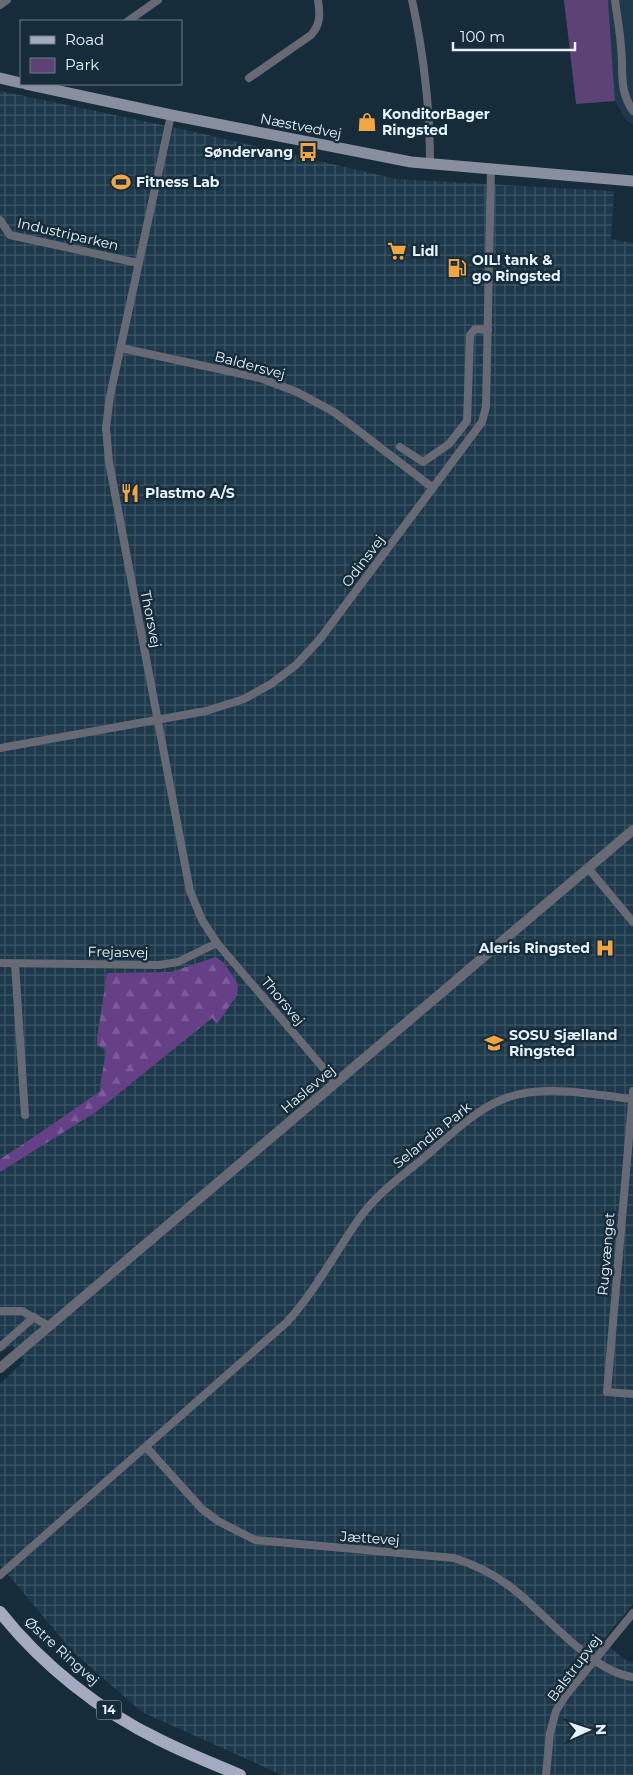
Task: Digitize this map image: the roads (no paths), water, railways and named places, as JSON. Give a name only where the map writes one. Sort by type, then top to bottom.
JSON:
[{"type":"main road","points":[[0,78],[20,83]]},
{"type":"main road","name":"Næstvedvej","points":[[31,85],[383,157],[430,164],[633,181]]},
{"type":"main road","name":"Østre Ringvej","points":[[0,1612],[40,1656],[114,1714],[158,1740],[240,1775]]},
{"type":"street","points":[[0,5],[7,0]]},
{"type":"street","points":[[129,20],[158,0]]},
{"type":"street","points":[[249,78],[316,30],[320,22],[318,0]]},
{"type":"street","points":[[412,0],[426,78],[430,164]]},
{"type":"street","points":[[615,0],[621,47],[622,86],[626,99],[633,111]]},
{"type":"street","name":"Thorsvej","points":[[170,115],[110,396],[106,428],[109,462],[190,891],[202,920],[217,943],[336,1083]]},
{"type":"street","name":"Odinsvej","points":[[0,748],[206,711],[244,699],[271,684],[296,665],[320,639],[482,422],[486,407],[491,169]]},
{"type":"street","name":"Industriparken","points":[[0,220],[10,235],[138,263]]},
{"type":"street","points":[[400,447],[423,462],[449,444],[467,421],[470,335],[475,329],[488,330]]},
{"type":"street","name":"Baldersvej","points":[[121,348],[260,378],[297,392],[334,412],[433,488]]},
{"type":"street","points":[[455,436],[466,444]]},
{"type":"street","name":"Haslevvej","points":[[0,1368],[633,830]]},
{"type":"street","points":[[588,868],[633,922]]},
{"type":"street","name":"Frejasvej","points":[[0,963],[159,965],[178,962],[217,943]]},
{"type":"street","points":[[15,964],[25,1115]]},
{"type":"street","name":"Selandia Park","points":[[146,1447],[287,1322],[306,1302],[362,1215],[385,1190],[485,1109],[499,1100],[532,1092],[633,1095]]},
{"type":"street","name":"Rugvænget","points":[[633,1095],[607,1392],[633,1394]]},
{"type":"street","points":[[0,1311],[22,1311],[49,1326]]},
{"type":"street","points":[[0,1347],[34,1317]]},
{"type":"street","points":[[0,1576],[146,1447]]},
{"type":"street","name":"Jættevej","points":[[146,1447],[202,1509],[218,1521],[255,1540],[454,1558],[475,1564],[512,1588],[594,1660],[613,1672],[633,1677]]},
{"type":"street","name":"Balstrupvej","points":[[546,1775],[550,1733],[556,1711],[566,1695],[633,1613]]},
{"type":"place","name":"KonditorBager Ringsted","points":[[367,122]]},
{"type":"place","name":"Søndervang","points":[[308,152]]},
{"type":"place","name":"Fitness Lab","points":[[121,182]]},
{"type":"place","name":"Lidl","points":[[397,251]]},
{"type":"place","name":"OIL! tank & go Ringsted","points":[[457,268]]},
{"type":"place","name":"Plastmo A/S","points":[[130,493]]},
{"type":"place","name":"Aleris Ringsted","points":[[605,948]]},
{"type":"place","name":"SOSU Sjælland Ringsted","points":[[494,1043]]}]
